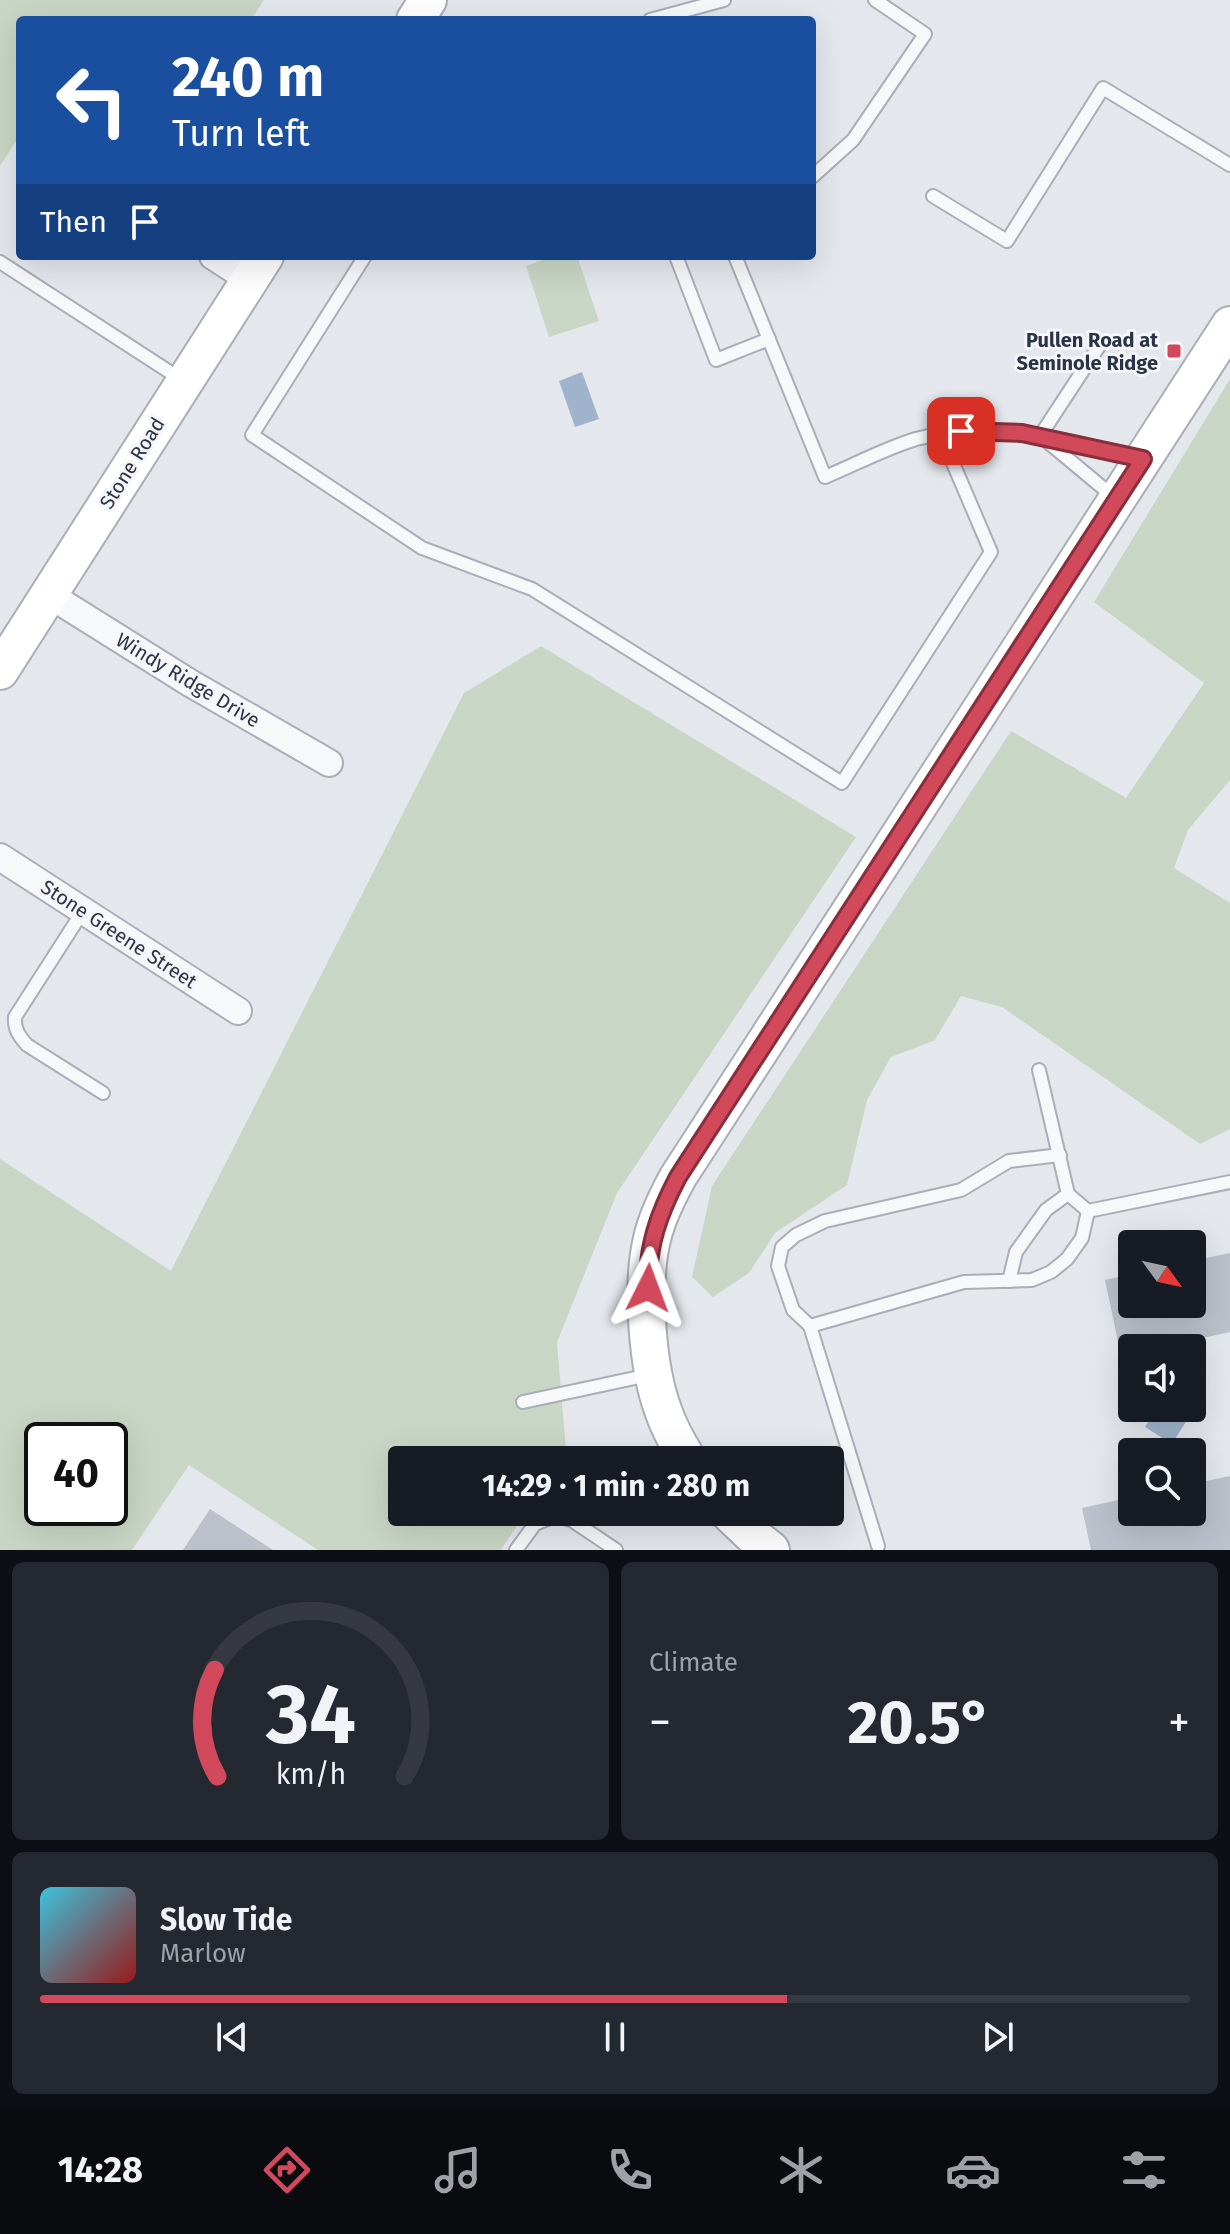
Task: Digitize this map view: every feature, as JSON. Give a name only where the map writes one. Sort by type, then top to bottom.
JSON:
[{"type":"street","name":"Stone Road","points":[[5,653],[48,594],[258,263]]},
{"type":"street","points":[[679,1446],[662,1409],[648,1326],[647,1265],[661,1209],[678,1177],[1230,325]]},
{"type":"street","name":"Windy Ridge Drive","points":[[48,594],[190,683],[329,763]]},
{"type":"street","name":"Stone Greene Street","points":[[0,857],[238,1011]]},
{"type":"street","points":[[743,1526],[771,1550]]},
{"type":"lane","points":[[665,16],[724,0]]},
{"type":"lane","points":[[816,173],[853,140],[925,34],[875,0]]},
{"type":"lane","points":[[933,196],[1007,241],[1103,88],[1230,165]]},
{"type":"lane","points":[[362,260],[252,435],[422,548],[532,589],[842,783],[991,552],[941,435]]},
{"type":"lane","points":[[678,260],[716,360],[769,339]]},
{"type":"lane","points":[[737,260],[825,477],[915,440],[961,431],[1022,433],[1143,459]]},
{"type":"lane","points":[[0,262],[184,381]]},
{"type":"lane","points":[[1040,436],[1101,343]]},
{"type":"lane","points":[[1040,436],[1117,500]]},
{"type":"lane","points":[[83,911],[15,1017],[15,1026],[27,1045],[103,1093]]},
{"type":"lane","points":[[1039,1070],[1068,1194],[1088,1211]]},
{"type":"lane","points":[[881,1549],[810,1326],[793,1310],[778,1266],[782,1247],[796,1235],[825,1221],[961,1190],[1009,1161],[1060,1155]]},
{"type":"lane","points":[[1088,1211],[1230,1182]]},
{"type":"lane","points":[[1009,1281],[1016,1252],[1046,1210],[1068,1194]]},
{"type":"lane","points":[[810,1326],[964,1282],[1032,1280],[1051,1272],[1067,1259],[1082,1238],[1088,1211]]},
{"type":"lane","points":[[523,1402],[653,1368]]},
{"type":"lane","points":[[516,1550],[535,1524],[557,1515],[573,1521],[616,1550]]},
{"type":"green space","points":[[0,0],[264,0],[254,16],[16,16],[16,141],[0,166]]},
{"type":"green space","points":[[543,260],[578,260],[599,321],[549,337],[526,266]]},
{"type":"green space","points":[[1230,379],[1230,780],[1188,830],[1174,868],[1230,903],[1230,1129],[1200,1144],[1002,1007],[961,996],[935,1040],[891,1057],[867,1100],[847,1185],[775,1233],[749,1273],[713,1297],[692,1277],[712,1186],[1011,731],[1126,798],[1204,683],[1094,602]]},
{"type":"green space","points":[[541,646],[856,837],[617,1193],[557,1342],[566,1446],[388,1446],[388,1526],[517,1526],[501,1550],[318,1550],[189,1465],[132,1550],[0,1550],[0,1159],[171,1271],[464,693]]},
{"type":"water","points":[[582,372],[599,419],[575,427],[559,381]]},
{"type":"water","points":[[1148,1422],[1186,1422],[1176,1438],[1162,1438],[1145,1427]]},
{"type":"building","points":[[1230,1253],[1230,1332],[1206,1337],[1206,1334],[1118,1334],[1118,1342],[1105,1280],[1118,1277],[1118,1318],[1206,1318],[1206,1258]]},
{"type":"building","points":[[1230,1476],[1230,1550],[1091,1550],[1082,1508],[1118,1500],[1118,1526],[1206,1526],[1206,1481]]},
{"type":"building","points":[[210,1509],[273,1550],[183,1550]]},
{"type":"place","name":"Pullen Road at Seminole Ridge","points":[[1174,351]]},
{"type":"route","points":[[648,1288],[647,1265],[652,1239],[661,1209],[678,1177],[1143,459],[1022,433],[961,431]]}]
